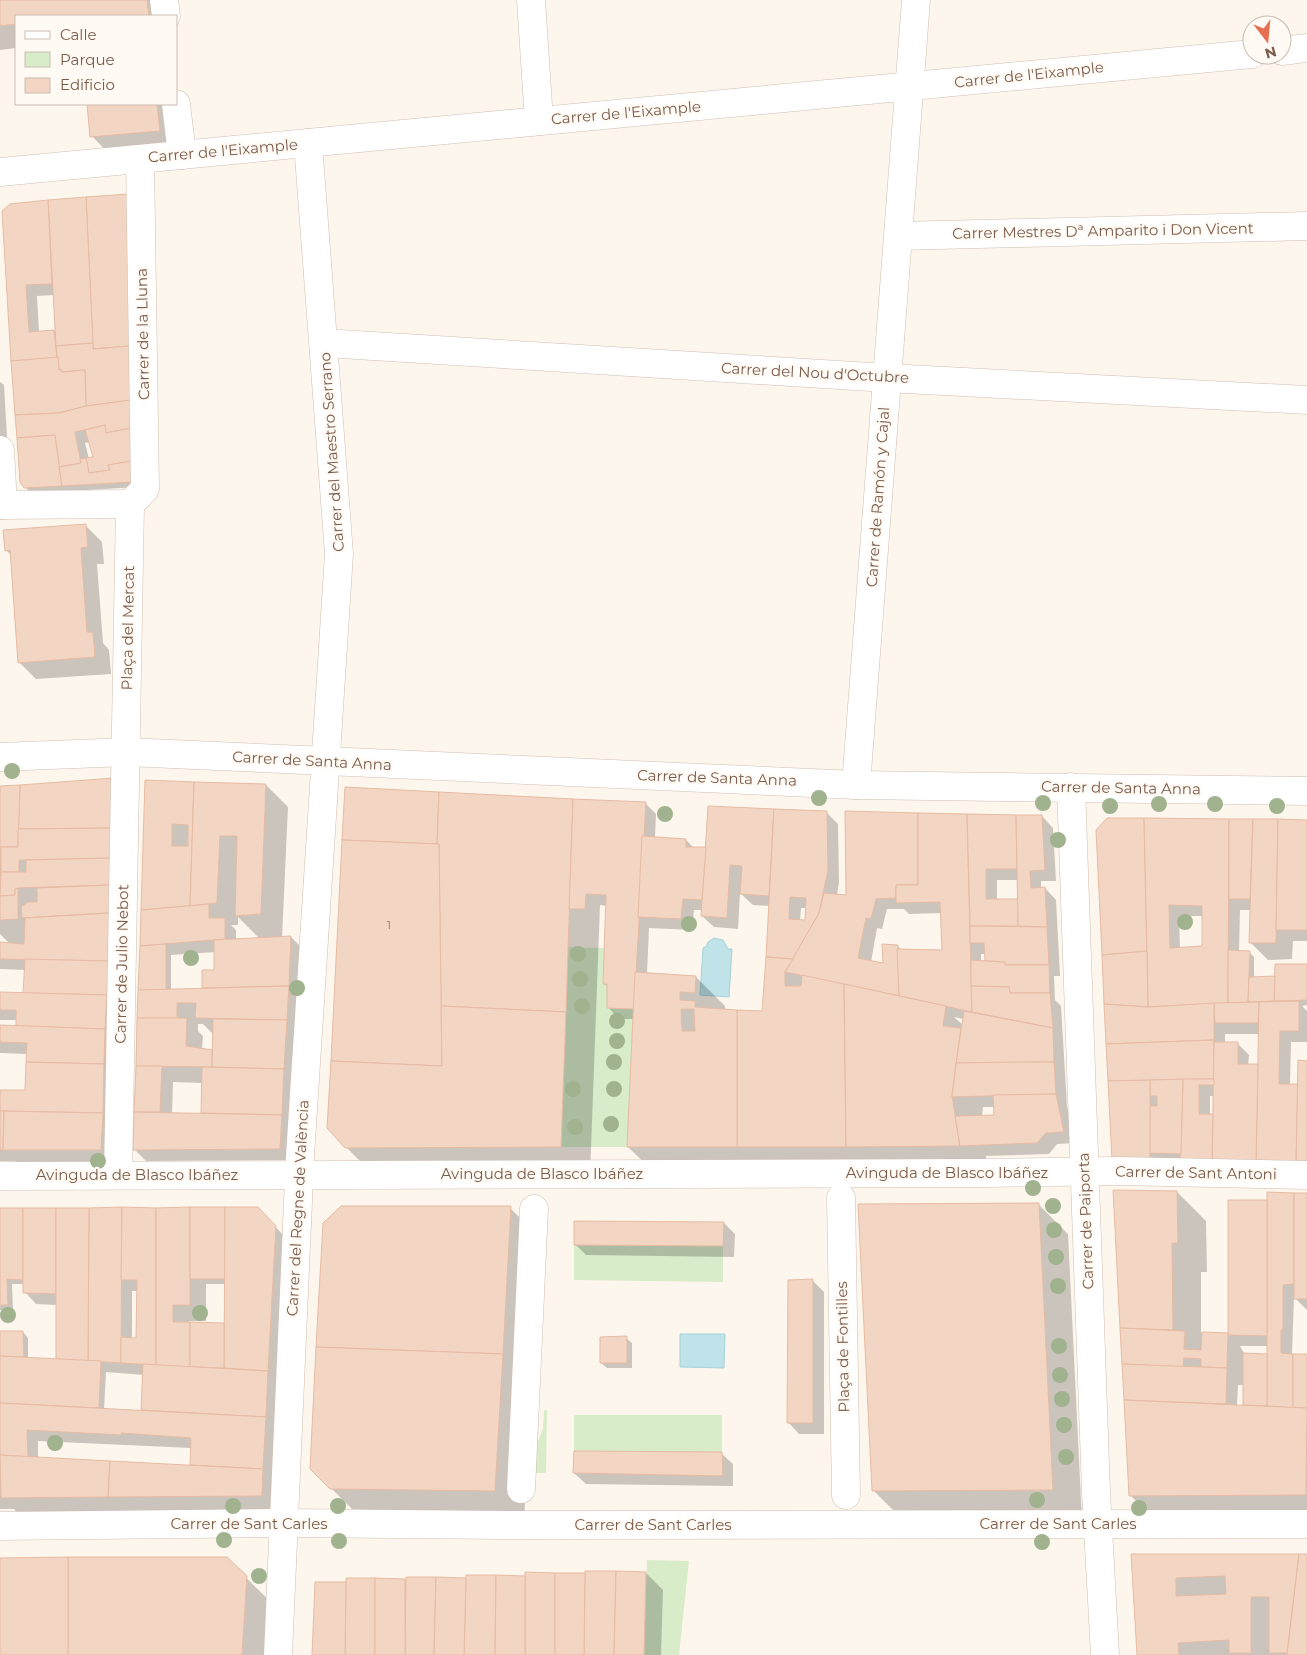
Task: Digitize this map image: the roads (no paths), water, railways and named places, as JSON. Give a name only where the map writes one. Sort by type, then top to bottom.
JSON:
[{"type":"street","points":[[164,0],[166,15]]},
{"type":"street","points":[[531,0],[539,120]]},
{"type":"street","name":"Carrer de Ramón y Cajal","points":[[856,784],[916,0]]},
{"type":"street","points":[[1292,50],[1307,48]]},
{"type":"street","name":"Carrer de l'Eixample","points":[[0,172],[1242,55]]},
{"type":"street","points":[[176,105],[182,155]]},
{"type":"street","name":"Carrer del Maestro Serrano","points":[[308,143],[339,554],[325,762]]},
{"type":"street","name":"Carrer de la Lluna","points":[[130,504],[145,489],[140,159]]},
{"type":"street","name":"Carrer Mestres Dª Amparito i Don Vicent","points":[[899,236],[1307,226]]},
{"type":"street","name":"Carrer del Nou d'Octubre","points":[[324,343],[887,378],[1307,400]]},
{"type":"street","points":[[0,450],[1,505],[130,504]]},
{"type":"street","name":"Plaça del Mercat","points":[[126,752],[130,504]]},
{"type":"street","points":[[0,757],[126,752]]},
{"type":"street","name":"Carrer de Santa Anna","points":[[126,752],[856,784],[1307,791]]},
{"type":"street","name":"Carrer de Julio Nebot","points":[[118,1175],[126,752]]},
{"type":"street","name":"Carrer del Regne de València","points":[[278,1655],[299,1174],[325,762]]},
{"type":"street","name":"Carrer de Paiporta","points":[[1071,787],[1105,1655]]},
{"type":"street","name":"Avinguda de Blasco Ibáñez","points":[[0,1176],[1085,1172]]},
{"type":"street","name":"Carrer de Sant Antoni","points":[[1085,1172],[1307,1174]]},
{"type":"street","name":"Plaça de Fontilles","points":[[840,1198],[846,1495]]},
{"type":"street","points":[[521,1489],[534,1209]]},
{"type":"street","name":"Carrer de Sant Carles","points":[[0,1526],[283,1523],[516,1525],[1307,1524]]},
{"type":"water","points":[[714,938],[723,940],[728,949],[732,949],[729,997],[700,995],[703,948]]},
{"type":"water","points":[[680,1334],[725,1334],[724,1368],[680,1367]]}]
